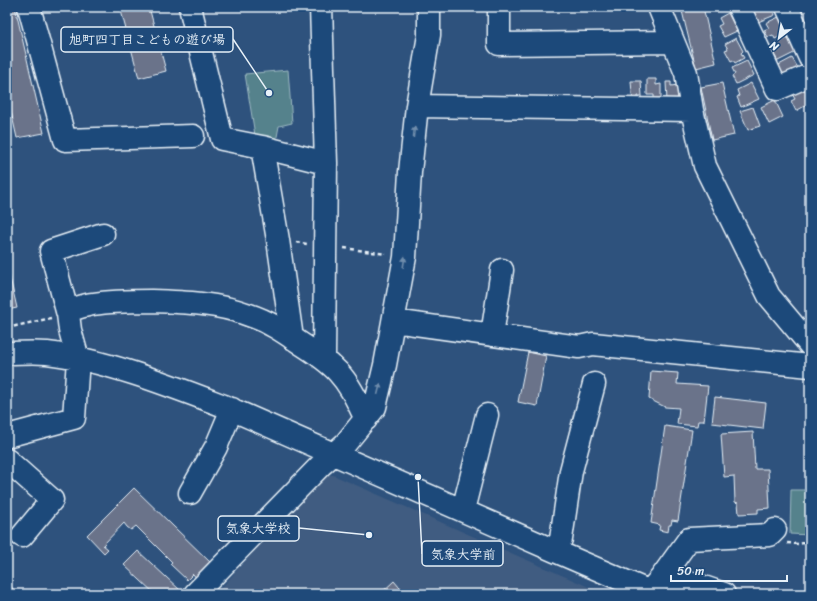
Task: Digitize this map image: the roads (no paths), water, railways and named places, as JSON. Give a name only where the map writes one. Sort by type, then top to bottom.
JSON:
[{"type":"street","points":[[29,7],[66,140],[193,136]]},
{"type":"street","points":[[190,7],[222,139],[326,163]]},
{"type":"street","points":[[321,7],[326,163],[324,358]]},
{"type":"street","points":[[195,594],[321,465],[345,444],[375,407],[394,321],[405,257],[410,172],[417,106],[429,35],[429,7]]},
{"type":"street","points":[[499,7],[498,44],[673,42]]},
{"type":"street","points":[[659,7],[686,73],[692,110],[705,166],[769,296],[810,345]]},
{"type":"street","points":[[739,7],[777,89],[810,75]]},
{"type":"street","points":[[787,7],[810,58]]},
{"type":"street","points":[[417,106],[692,110]]},
{"type":"street","points":[[262,147],[278,240],[292,338]]},
{"type":"street","points":[[7,436],[74,418],[78,359],[70,330],[68,312],[51,251],[103,234]]},
{"type":"street","points":[[492,335],[502,270]]},
{"type":"street","points":[[68,312],[92,304],[118,302],[190,302],[235,310],[251,315],[275,327],[324,358],[339,373],[351,389],[366,419]]},
{"type":"street","points":[[394,321],[579,348],[593,344],[810,366]]},
{"type":"street","points":[[7,353],[46,353],[109,366],[153,380],[232,409],[463,510],[554,552],[655,588],[695,584],[724,594]]},
{"type":"street","points":[[554,552],[561,539],[571,471],[594,384]]},
{"type":"street","points":[[190,492],[216,447],[232,409]]},
{"type":"street","points":[[463,510],[487,415]]},
{"type":"street","points":[[7,460],[52,500],[22,536]]},
{"type":"street","points":[[655,588],[689,539],[770,534],[775,530]]},
{"type":"railway","points":[[7,585],[15,594]]},
{"type":"place","name":"旭町四丁目こどもの遊び場","points":[[269,93]]},
{"type":"place","name":"気象大学前","points":[[418,477]]},
{"type":"place","name":"気象大学校","points":[[369,535]]}]
